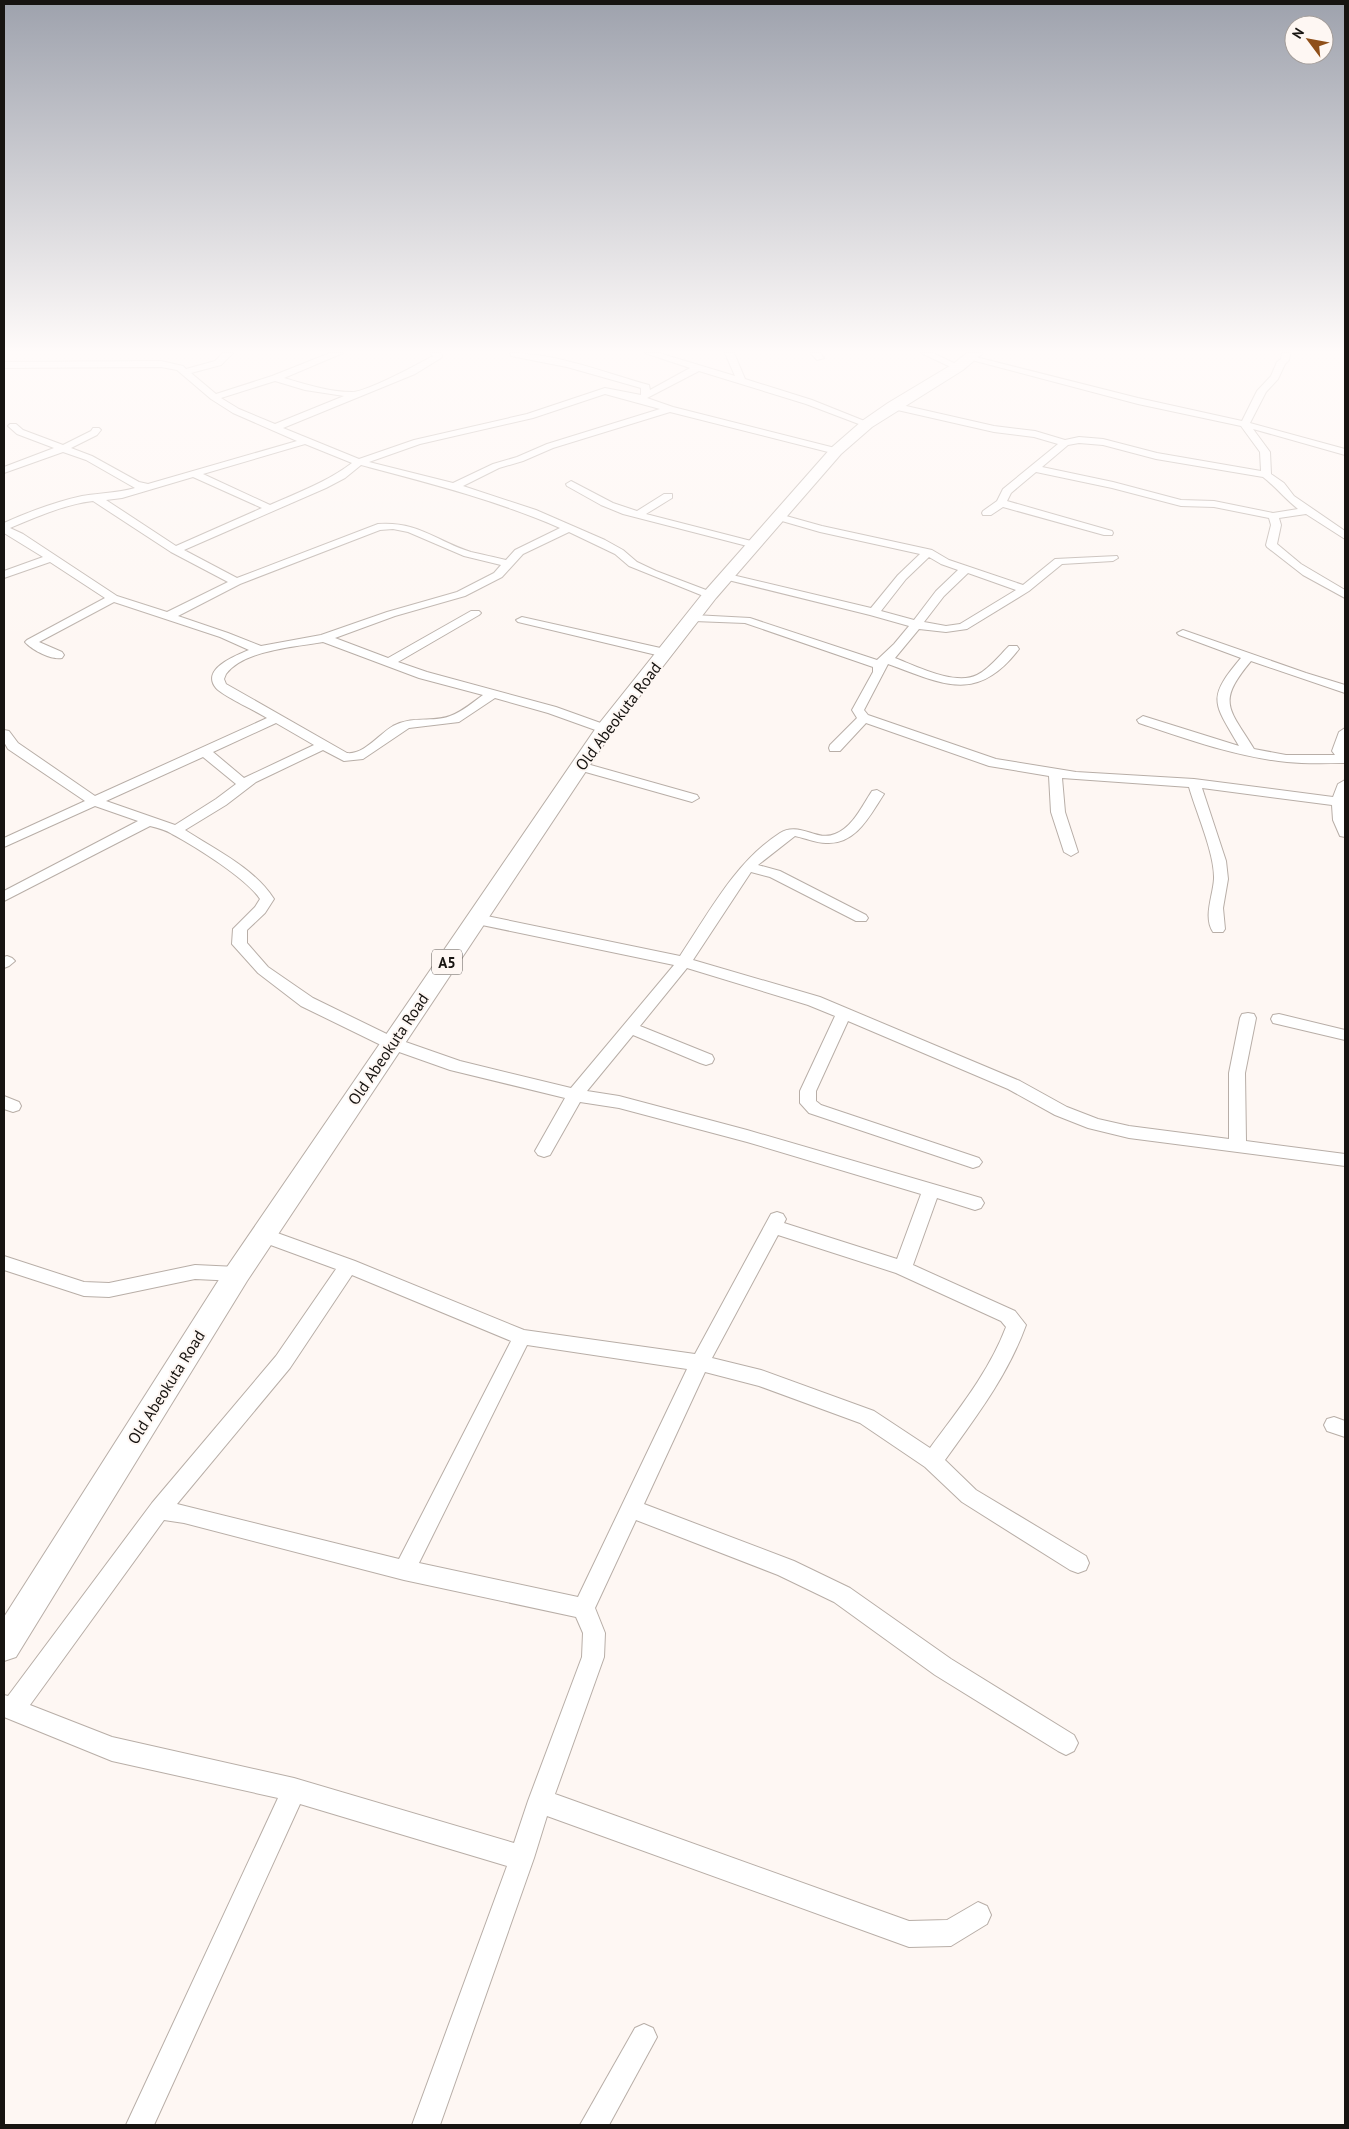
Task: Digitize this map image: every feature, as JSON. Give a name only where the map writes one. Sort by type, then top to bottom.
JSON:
[{"type":"highway","name":"Old Abeokuta Road","points":[[4,1646],[237,1274],[605,729],[694,618],[710,595],[835,452]]},
{"type":"street","points":[[4,470],[52,452]]},
{"type":"street","points":[[75,452],[89,458],[137,487]]},
{"type":"street","points":[[4,528],[29,516],[59,506],[94,498],[118,496],[137,487],[149,487],[265,452]]},
{"type":"street","points":[[336,452],[359,462],[454,486],[532,512],[619,552],[633,564],[652,573],[710,595]]},
{"type":"street","points":[[175,550],[341,476],[359,462],[387,452]]},
{"type":"street","points":[[454,486],[496,466],[535,452]]},
{"type":"street","points":[[987,513],[1001,503],[1007,491],[1053,452]]},
{"type":"street","points":[[1142,452],[1266,475],[1280,485],[1290,498],[1345,536]]},
{"type":"street","points":[[1264,452],[1266,475]]},
{"type":"street","points":[[1033,468],[1181,502],[1214,504],[1273,516],[1308,510]]},
{"type":"street","points":[[194,474],[269,508]]},
{"type":"street","points":[[571,484],[607,504],[638,515],[726,536],[755,545]]},
{"type":"street","points":[[638,515],[668,496]]},
{"type":"street","points":[[94,498],[175,550],[236,582]]},
{"type":"street","points":[[1001,503],[1108,533]]},
{"type":"street","points":[[1273,516],[1276,525],[1271,546],[1282,556],[1309,574],[1345,595]]},
{"type":"street","points":[[779,517],[820,529],[928,552],[944,562],[967,568],[1025,589]]},
{"type":"street","points":[[169,616],[236,582],[378,527],[393,526],[410,529],[468,554],[507,563]]},
{"type":"street","points":[[4,528],[113,598],[224,635],[260,650]]},
{"type":"street","points":[[493,694],[455,719],[412,722],[398,728],[358,757],[350,759],[221,686],[218,676],[228,664],[260,650],[324,638],[391,614],[461,594],[505,570],[507,563],[519,552],[568,528]]},
{"type":"street","points":[[874,612],[902,577],[928,552]]},
{"type":"street","points":[[4,576],[50,558]]},
{"type":"street","points":[[728,576],[874,612],[917,625],[946,629],[963,627],[1025,589],[1059,561],[1113,558]]},
{"type":"street","points":[[967,568],[948,584],[917,625],[883,662],[858,710],[864,718],[994,763],[1055,773],[1194,783],[1338,802]]},
{"type":"street","points":[[58,655],[31,644],[113,598]]},
{"type":"street","points":[[387,663],[475,613]]},
{"type":"street","points":[[694,618],[746,620],[954,682],[966,682],[981,678],[1013,649]]},
{"type":"street","points":[[522,620],[665,653]]},
{"type":"street","points":[[1183,634],[1302,676],[1345,688]]},
{"type":"street","points":[[324,638],[423,675],[552,710],[605,729]]},
{"type":"street","points":[[1248,657],[1233,675],[1222,697],[1225,711],[1248,750]]},
{"type":"street","points":[[4,843],[276,718]]},
{"type":"street","points":[[834,748],[864,718]]},
{"type":"street","points":[[1143,720],[1248,750],[1307,760],[1345,759],[1338,751],[1345,732]]},
{"type":"street","points":[[4,734],[8,748],[95,802],[176,830],[239,871],[260,888],[267,899],[260,910],[240,929],[239,944],[263,970],[307,1002],[391,1044],[456,1066],[575,1095],[619,1102],[738,1134],[975,1204]]},
{"type":"street","points":[[176,830],[221,802],[244,784],[267,771],[324,745]]},
{"type":"street","points":[[204,751],[244,784]]},
{"type":"street","points":[[580,766],[692,798]]},
{"type":"street","points":[[1055,773],[1058,812],[1071,852]]},
{"type":"street","points":[[1194,783],[1220,861],[1221,879],[1216,908],[1218,929]]},
{"type":"street","points":[[1345,784],[1338,802],[1339,821],[1345,833]]},
{"type":"street","points":[[544,1151],[575,1095],[684,962],[748,866],[784,836],[793,832],[824,839],[837,839],[848,834],[877,794]]},
{"type":"street","points":[[4,897],[149,821]]},
{"type":"street","points":[[748,866],[775,874],[861,918]]},
{"type":"street","points":[[476,919],[684,962],[814,1001],[1014,1086],[1061,1111],[1094,1124],[1129,1132],[1345,1160]]},
{"type":"street","points":[[844,1014],[808,1091],[808,1103],[815,1109],[973,1162]]},
{"type":"street","points":[[1238,1145],[1237,1073],[1248,1018]]},
{"type":"street","points":[[1279,1019],[1345,1035]]},
{"type":"street","points":[[631,1028],[706,1059]]},
{"type":"street","points":[[903,1268],[931,1191]]},
{"type":"street","points":[[426,2125],[522,1858],[540,1801],[593,1657],[594,1633],[584,1608],[700,1363],[775,1223],[903,1268],[1008,1316],[1016,1325],[1012,1339],[978,1398],[932,1460]]},
{"type":"street","points":[[263,1235],[348,1266],[522,1337],[700,1363],[761,1378],[868,1417],[932,1460],[969,1496],[1078,1563]]},
{"type":"street","points":[[4,1263],[84,1289],[96,1290],[109,1290],[195,1272],[237,1274]]},
{"type":"street","points":[[348,1266],[283,1362],[242,1408],[159,1510],[8,1708],[112,1749],[294,1790],[522,1858]]},
{"type":"street","points":[[404,1570],[522,1337]]},
{"type":"street","points":[[630,1508],[786,1568],[842,1595],[943,1667],[1066,1743]]},
{"type":"street","points":[[159,1510],[184,1514],[404,1570],[584,1608]]},
{"type":"street","points":[[140,2125],[294,1790]]},
{"type":"street","points":[[540,1801],[909,1934],[951,1933],[978,1915]]},
{"type":"street","points":[[594,2125],[644,2037]]}]
